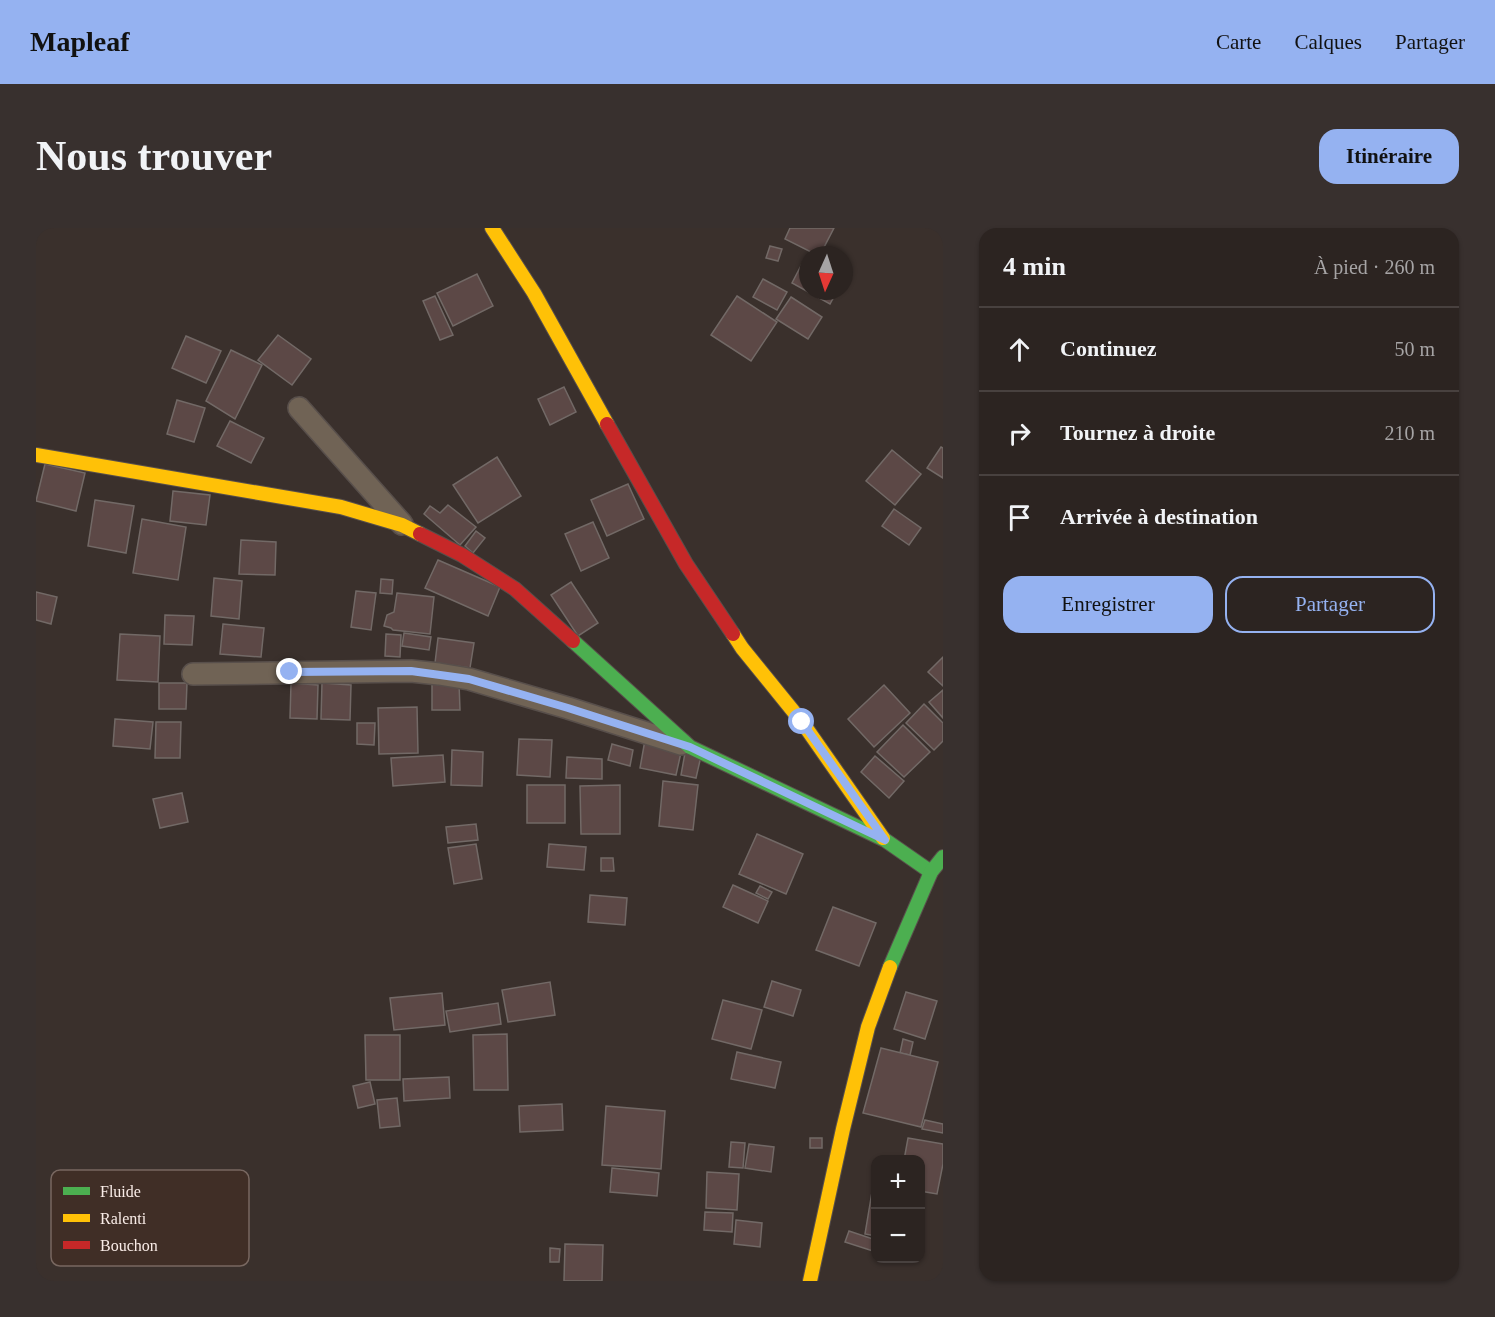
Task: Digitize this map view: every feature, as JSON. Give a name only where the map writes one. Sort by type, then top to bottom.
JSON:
[{"type":"street","points":[[492,228],[534,293],[686,564],[742,648],[802,722],[885,840]]},
{"type":"street","points":[[299,408],[402,525]]},
{"type":"street","points":[[36,455],[341,507],[402,525],[462,555],[514,589],[690,747]]},
{"type":"street","points":[[194,674],[411,671],[469,679],[690,747],[885,840],[931,872]]},
{"type":"street","points":[[810,1281],[868,1027],[897,949],[931,872],[943,857]]},
{"type":"building","points":[[790,228],[834,228],[825,246],[799,246],[785,239]]},
{"type":"building","points":[[770,246],[782,249],[778,261],[766,258]]},
{"type":"building","points":[[799,270],[799,287],[792,283]]},
{"type":"building","points":[[477,274],[493,306],[453,326],[437,293]]},
{"type":"building","points":[[763,279],[787,292],[777,310],[753,297]]},
{"type":"building","points":[[435,296],[453,335],[440,340],[423,301]]},
{"type":"building","points":[[737,296],[777,322],[751,361],[711,335]]},
{"type":"building","points":[[791,297],[822,317],[808,339],[776,319]]},
{"type":"building","points":[[278,335],[311,359],[292,385],[258,360]]},
{"type":"building","points":[[186,336],[221,351],[206,383],[172,368]]},
{"type":"building","points":[[231,350],[262,365],[235,419],[206,401]]},
{"type":"building","points":[[564,387],[576,412],[550,425],[538,399]]},
{"type":"building","points":[[177,400],[205,408],[194,442],[167,434]]},
{"type":"building","points":[[230,421],[264,438],[251,463],[217,446]]},
{"type":"building","points":[[941,447],[943,448],[943,478],[927,468]]},
{"type":"building","points":[[892,450],[921,474],[895,505],[866,481]]},
{"type":"building","points":[[497,457],[521,496],[478,523],[453,485]]},
{"type":"building","points":[[45,464],[85,473],[76,511],[36,501]]},
{"type":"building","points":[[628,484],[644,519],[607,536],[591,500]]},
{"type":"building","points":[[173,491],[210,495],[206,525],[170,521]]},
{"type":"building","points":[[95,500],[134,506],[126,553],[88,546]]},
{"type":"building","points":[[448,505],[476,527],[460,545],[424,514],[430,506],[440,513]]},
{"type":"building","points":[[894,509],[921,528],[909,545],[882,526]]},
{"type":"building","points":[[142,519],[186,527],[178,580],[133,573]]},
{"type":"building","points":[[593,522],[609,558],[581,571],[565,534]]},
{"type":"building","points":[[476,531],[485,538],[473,553],[465,546]]},
{"type":"building","points":[[241,540],[276,542],[275,575],[239,574]]},
{"type":"building","points":[[438,560],[500,587],[488,616],[425,588]]},
{"type":"building","points":[[214,578],[242,581],[239,619],[211,616]]},
{"type":"building","points":[[381,579],[393,580],[392,594],[380,593]]},
{"type":"building","points":[[571,582],[598,623],[578,636],[551,595]]},
{"type":"building","points":[[356,591],[376,593],[371,630],[351,627]]},
{"type":"building","points":[[36,592],[57,597],[51,624],[36,620]]},
{"type":"building","points":[[397,593],[434,597],[430,634],[393,630],[384,626],[387,615],[394,612]]},
{"type":"building","points":[[165,615],[194,616],[192,645],[164,644]]},
{"type":"building","points":[[223,624],[264,628],[261,657],[220,654]]},
{"type":"building","points":[[404,633],[431,637],[429,650],[402,646]]},
{"type":"building","points":[[120,634],[160,636],[158,682],[117,680]]},
{"type":"building","points":[[386,634],[401,635],[400,657],[385,656]]},
{"type":"building","points":[[438,638],[474,643],[470,668],[435,663]]},
{"type":"building","points":[[943,657],[943,686],[928,672]]},
{"type":"building","points":[[159,683],[187,683],[186,709],[159,709]]},
{"type":"building","points":[[291,683],[318,685],[317,719],[290,718]]},
{"type":"building","points":[[322,683],[351,685],[350,720],[321,719]]},
{"type":"building","points":[[432,683],[459,683],[460,710],[432,710]]},
{"type":"building","points":[[884,685],[910,713],[874,747],[848,719]]},
{"type":"building","points":[[943,690],[943,718],[929,702]]},
{"type":"building","points":[[924,704],[943,723],[943,741],[934,750],[906,723]]},
{"type":"building","points":[[417,707],[418,753],[379,754],[378,708]]},
{"type":"building","points":[[115,719],[153,722],[150,749],[113,746]]},
{"type":"building","points":[[156,722],[181,722],[180,758],[155,758]]},
{"type":"building","points":[[357,723],[375,723],[374,745],[357,744]]},
{"type":"building","points":[[903,725],[930,752],[904,777],[877,752]]},
{"type":"building","points":[[519,739],[552,740],[550,777],[517,775]]},
{"type":"building","points":[[645,740],[682,748],[676,775],[640,768]]},
{"type":"building","points":[[612,744],[633,750],[630,766],[608,760]]},
{"type":"building","points":[[452,750],[483,752],[482,786],[451,785]]},
{"type":"building","points":[[685,753],[701,756],[696,778],[681,775]]},
{"type":"building","points":[[443,755],[445,782],[393,786],[391,758]]},
{"type":"building","points":[[875,756],[904,781],[889,798],[861,772]]},
{"type":"building","points":[[567,757],[602,759],[602,779],[566,778]]},
{"type":"building","points":[[663,781],[698,785],[693,830],[659,826]]},
{"type":"building","points":[[527,785],[565,785],[565,823],[527,823]]},
{"type":"building","points":[[620,785],[620,834],[581,834],[580,786]]},
{"type":"building","points":[[182,793],[188,822],[160,828],[153,799]]},
{"type":"building","points":[[476,824],[478,840],[448,843],[446,827]]},
{"type":"building","points":[[757,834],[803,854],[786,894],[739,874]]},
{"type":"building","points":[[476,844],[482,879],[454,884],[448,848]]},
{"type":"building","points":[[549,844],[586,847],[584,870],[547,867]]},
{"type":"building","points":[[601,858],[613,858],[614,871],[601,871]]},
{"type":"building","points":[[733,885],[768,901],[758,923],[723,907]]},
{"type":"building","points":[[760,886],[772,892],[768,899],[756,893]]},
{"type":"building","points":[[590,895],[627,898],[625,925],[588,922]]},
{"type":"building","points":[[833,907],[876,923],[859,966],[816,950]]},
{"type":"building","points":[[772,981],[801,990],[793,1016],[764,1007]]},
{"type":"building","points":[[550,982],[555,1015],[508,1022],[502,990]]},
{"type":"building","points":[[906,992],[937,1001],[925,1039],[894,1029]]},
{"type":"building","points":[[442,993],[445,1025],[394,1030],[390,998]]},
{"type":"building","points":[[723,1000],[762,1010],[751,1049],[712,1039]]},
{"type":"building","points":[[498,1003],[501,1024],[450,1032],[446,1011]]},
{"type":"building","points":[[507,1034],[508,1090],[474,1090],[473,1035]]},
{"type":"building","points":[[365,1035],[400,1035],[400,1080],[366,1080]]},
{"type":"building","points":[[903,1039],[913,1042],[910,1055],[900,1053]]},
{"type":"building","points":[[881,1048],[938,1062],[921,1127],[863,1113]]},
{"type":"building","points":[[737,1052],[781,1062],[775,1088],[731,1079]]},
{"type":"building","points":[[449,1077],[450,1098],[404,1101],[403,1079]]},
{"type":"building","points":[[370,1082],[375,1104],[358,1108],[353,1086]]},
{"type":"building","points":[[397,1098],[400,1126],[380,1128],[377,1100]]},
{"type":"building","points":[[562,1104],[563,1130],[520,1132],[519,1106]]},
{"type":"building","points":[[606,1106],[665,1111],[661,1169],[602,1165]]},
{"type":"building","points":[[925,1120],[943,1124],[943,1133],[922,1129]]},
{"type":"building","points":[[810,1138],[822,1138],[822,1148],[810,1148]]},
{"type":"building","points":[[908,1138],[943,1144],[943,1164],[937,1194],[925,1192],[925,1155],[905,1155]]},
{"type":"building","points":[[731,1142],[745,1143],[743,1168],[729,1167]]},
{"type":"building","points":[[749,1144],[774,1147],[771,1172],[745,1168]]},
{"type":"building","points":[[612,1168],[659,1173],[657,1196],[610,1192]]},
{"type":"building","points":[[707,1172],[739,1174],[737,1210],[706,1208]]},
{"type":"building","points":[[871,1198],[871,1235],[865,1234]]},
{"type":"building","points":[[705,1212],[733,1213],[732,1232],[704,1230]]},
{"type":"building","points":[[736,1220],[762,1223],[760,1247],[734,1244]]},
{"type":"building","points":[[849,1231],[871,1238],[871,1250],[845,1242]]},
{"type":"building","points":[[565,1244],[603,1245],[602,1281],[564,1281]]},
{"type":"building","points":[[550,1248],[560,1249],[559,1262],[550,1262]]},
{"type":"traffic: fast","points":[[573,641],[690,747],[885,840],[931,872]]},
{"type":"traffic: fast","points":[[890,967],[931,872],[943,857]]},
{"type":"traffic: slow","points":[[492,228],[534,293],[607,424]]},
{"type":"traffic: slow","points":[[36,455],[341,507],[402,525],[420,534]]},
{"type":"traffic: slow","points":[[733,634],[802,722],[883,838]]},
{"type":"traffic: slow","points":[[810,1281],[868,1027],[890,967]]},
{"type":"traffic: jam","points":[[607,424],[686,564],[733,634]]},
{"type":"traffic: jam","points":[[420,534],[462,555],[515,589],[573,641]]},
{"type":"route","points":[[290,672],[411,671],[469,679],[690,747],[885,840],[802,722]]}]
